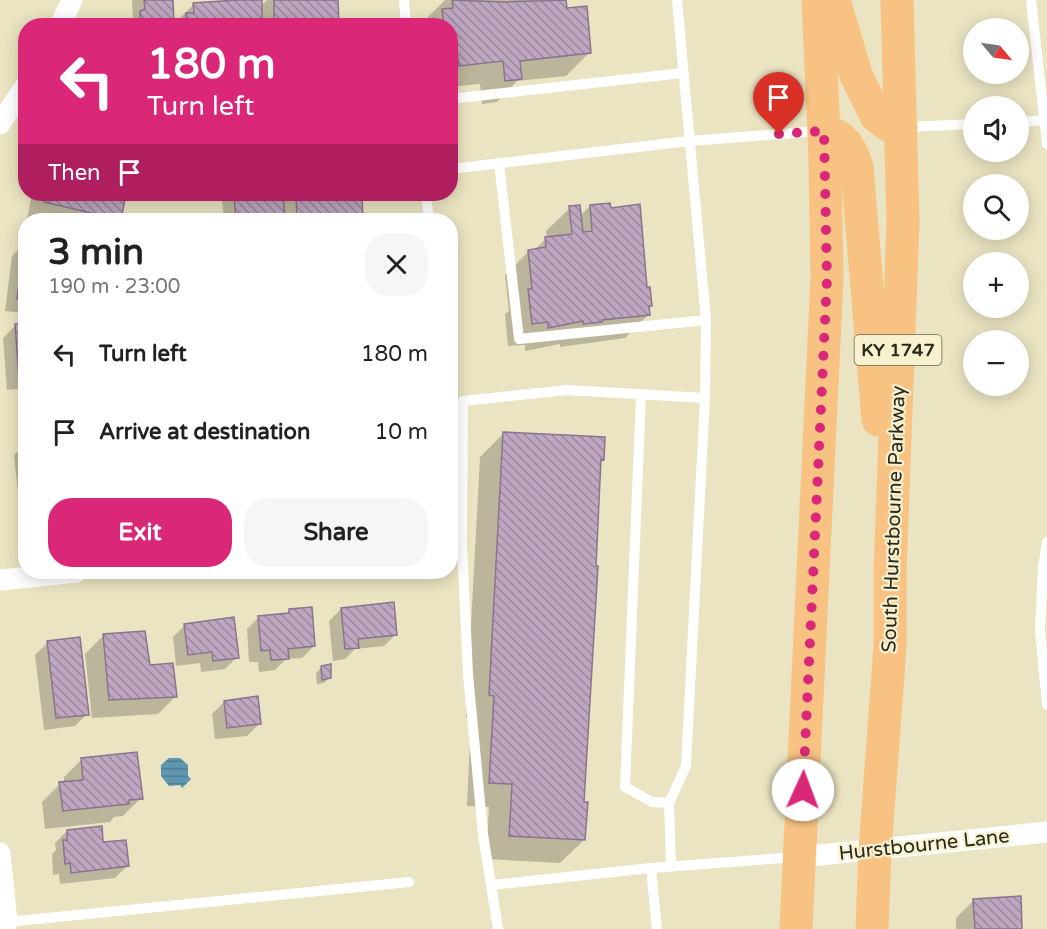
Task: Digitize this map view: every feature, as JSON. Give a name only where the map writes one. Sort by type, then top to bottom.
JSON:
[{"type":"main road","points":[[796,929],[827,279],[818,0]]},
{"type":"main road","points":[[834,0],[856,75],[876,116],[891,127],[901,127]]},
{"type":"main road","name":"South Hurstbourne Parkway","points":[[872,929],[875,850],[890,647],[890,573],[903,224],[897,0]]},
{"type":"main road","points":[[824,131],[842,138],[849,146],[857,167],[890,573]]},
{"type":"street","points":[[64,18],[72,0]]},
{"type":"street","points":[[0,124],[18,98]]},
{"type":"street","points":[[0,580],[18,578]]},
{"type":"street","name":"Hurstbourne Lane","points":[[800,857],[1047,832]]},
{"type":"street","points":[[0,853],[7,922]]},
{"type":"lane","points":[[404,0],[405,18]]},
{"type":"lane","points":[[671,867],[669,803],[686,766],[705,398],[706,320],[677,0]]},
{"type":"lane","points":[[1031,0],[1047,144]]},
{"type":"lane","points":[[458,98],[683,73]]},
{"type":"lane","points":[[1029,121],[1045,120]]},
{"type":"lane","points":[[901,127],[963,124]]},
{"type":"lane","points":[[458,168],[689,141],[824,131]]},
{"type":"lane","points":[[499,164],[519,339],[706,320]]},
{"type":"lane","points":[[498,929],[483,834],[468,674],[462,546],[463,401],[567,390],[705,398]]},
{"type":"lane","points":[[641,394],[625,787],[652,802],[669,803]]},
{"type":"lane","points":[[1047,542],[1043,568],[1044,608],[1040,630],[1047,705]]},
{"type":"lane","points":[[492,885],[651,868],[800,857]]},
{"type":"lane","points":[[651,868],[657,929]]},
{"type":"lane","points":[[7,922],[410,882]]},
{"type":"water","points":[[169,758],[180,758],[188,765],[188,776],[191,779],[182,788],[180,785],[169,786],[161,776],[161,765]]},
{"type":"building","points":[[144,0],[173,0],[174,18],[140,18],[140,11],[145,9]]},
{"type":"building","points":[[262,0],[262,18],[186,18],[186,13],[194,13],[193,3]]},
{"type":"building","points":[[274,0],[338,0],[339,18],[274,18]]},
{"type":"building","points":[[452,0],[503,2],[566,0],[567,8],[587,6],[591,53],[520,61],[522,79],[505,81],[503,61],[459,66],[458,18],[443,18],[442,9],[453,8]]},
{"type":"building","points":[[125,201],[122,213],[91,213],[44,202]]},
{"type":"building","points":[[235,201],[284,201],[284,213],[235,213]]},
{"type":"building","points":[[296,201],[362,201],[363,213],[297,213]]},
{"type":"building","points":[[610,203],[611,208],[640,204],[647,287],[650,287],[652,306],[649,306],[650,315],[583,324],[583,321],[548,328],[548,322],[532,324],[528,289],[532,289],[528,250],[546,247],[545,237],[572,234],[569,206],[580,205],[583,232],[592,231],[590,205]]},
{"type":"building","points":[[15,324],[18,324],[18,364]]},
{"type":"building","points":[[503,432],[605,437],[604,460],[601,459],[596,566],[598,566],[584,802],[588,802],[585,840],[509,836],[512,784],[489,783],[494,696],[489,695]]},
{"type":"building","points":[[394,602],[397,635],[358,639],[359,648],[345,649],[341,608]]},
{"type":"building","points":[[312,607],[315,646],[288,649],[289,659],[271,660],[270,650],[261,651],[258,616],[289,613],[289,609]]},
{"type":"building","points":[[234,617],[239,658],[213,661],[212,652],[188,655],[184,624]]},
{"type":"building","points":[[145,631],[150,665],[173,663],[177,697],[109,700],[103,634]]},
{"type":"building","points":[[80,637],[89,715],[56,718],[47,641]]},
{"type":"building","points":[[331,664],[331,678],[322,680],[321,666]]},
{"type":"building","points":[[258,696],[261,724],[227,728],[224,701]]},
{"type":"building","points":[[137,752],[143,799],[129,800],[129,804],[63,811],[59,782],[83,780],[81,758]]},
{"type":"building","points":[[102,826],[103,842],[126,840],[129,866],[71,873],[70,863],[65,864],[63,840],[67,840],[67,830]]},
{"type":"building","points":[[1021,896],[1022,929],[975,929],[973,899]]},
{"type":"route","points":[[779,134],[824,131],[827,279],[803,790]]}]
